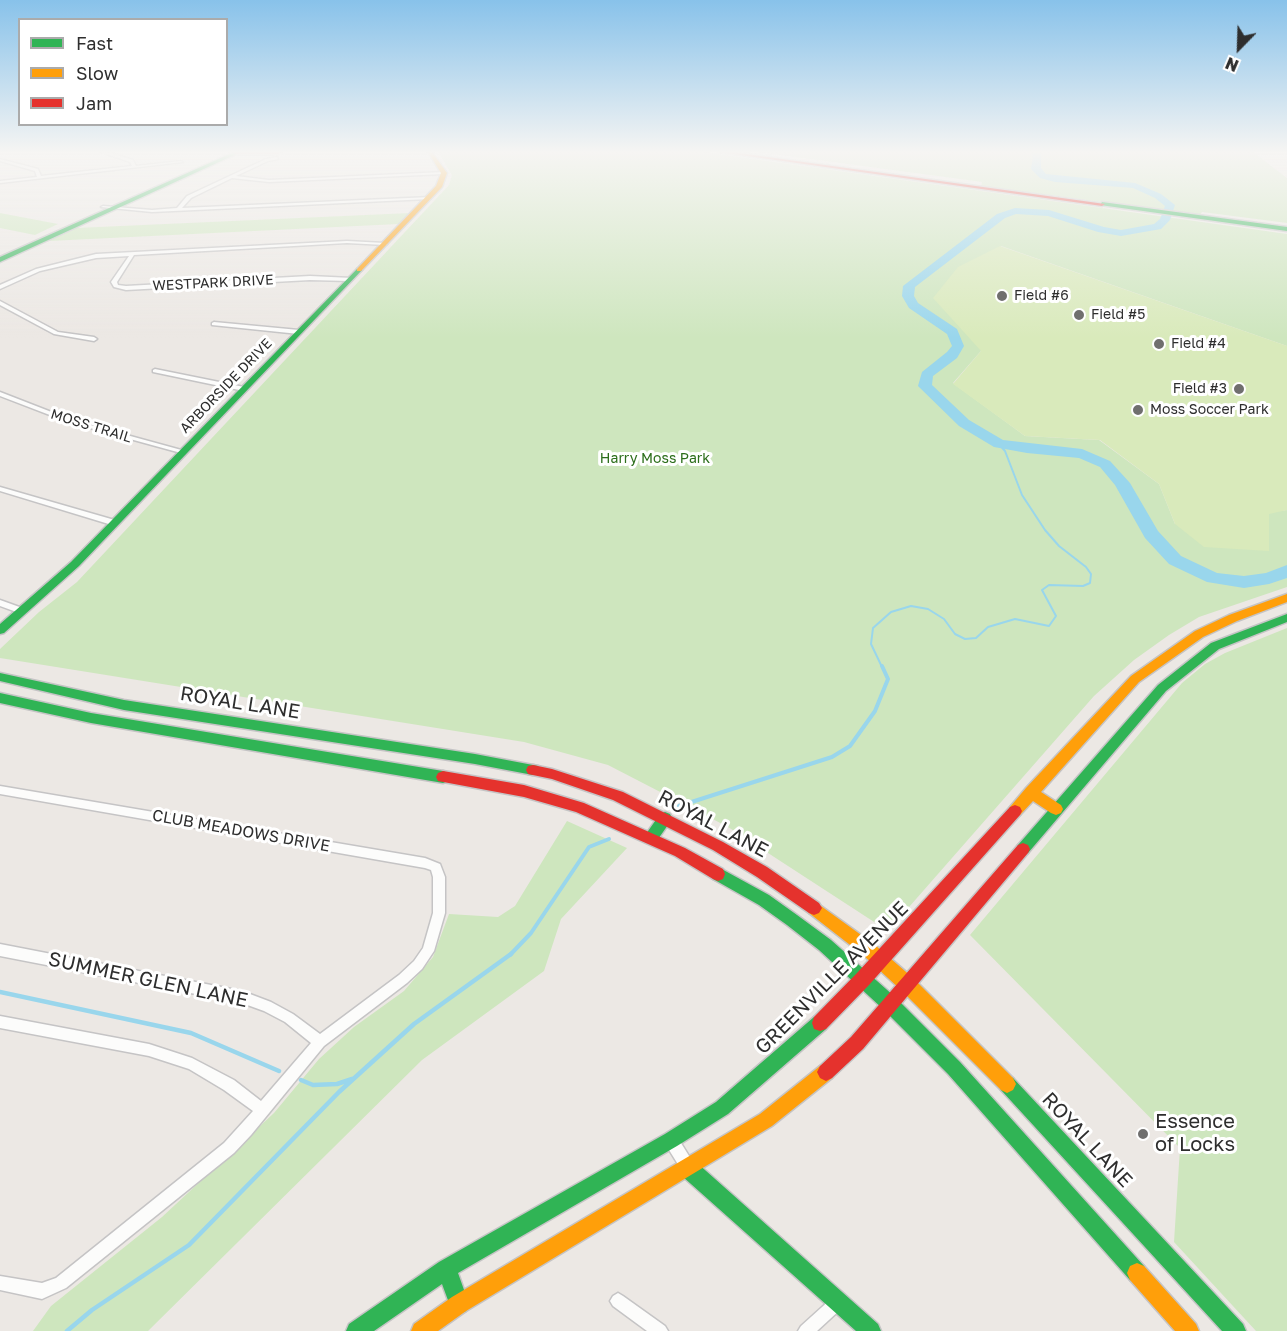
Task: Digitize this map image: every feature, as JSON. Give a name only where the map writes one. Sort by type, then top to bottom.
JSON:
[{"type":"main road","points":[[0,253],[93,214]]},
{"type":"main road","points":[[0,260],[95,214]]},
{"type":"main road","name":"ARBORSIDE DRIVE","points":[[0,630],[69,570],[414,214]]},
{"type":"main road","points":[[1188,214],[1287,229]]},
{"type":"main road","points":[[1202,216],[1287,224]]},
{"type":"main road","name":"GREENVILLE AVENUE","points":[[356,1331],[446,1269],[671,1140],[722,1108],[815,1028],[953,881],[1135,679],[1199,634],[1233,618],[1287,598]]},
{"type":"main road","points":[[421,1331],[459,1304],[688,1169],[766,1120],[808,1088],[857,1042],[1144,706],[1179,672],[1215,646],[1287,618]]},
{"type":"main road","name":"ROYAL LANE","points":[[0,677],[124,705],[520,767],[582,783],[618,796],[665,818],[762,872],[830,919],[907,984],[1030,1107],[1236,1331]]},
{"type":"main road","points":[[0,698],[102,720],[524,791],[579,807],[651,838],[764,900],[825,945],[890,1003],[954,1068],[1189,1331]]},
{"type":"main road","points":[[1031,792],[1056,809]]},
{"type":"main road","points":[[651,838],[665,818]]},
{"type":"main road","points":[[688,1169],[871,1331]]},
{"type":"main road","points":[[446,1269],[459,1304]]},
{"type":"street","points":[[0,287],[38,270],[68,261],[133,253],[347,242],[385,244]]},
{"type":"street","name":"WESTPARK DRIVE","points":[[133,253],[114,282],[116,286],[126,288],[310,278],[350,279]]},
{"type":"street","points":[[0,303],[56,333],[93,339]]},
{"type":"street","points":[[214,324],[299,332]]},
{"type":"street","points":[[155,371],[244,389]]},
{"type":"street","name":"MOSS TRAIL","points":[[0,394],[70,421],[183,452]]},
{"type":"street","points":[[0,489],[115,523]]},
{"type":"street","points":[[0,603],[22,610]]},
{"type":"street","name":"CLUB MEADOWS DRIVE","points":[[0,790],[425,863],[436,867],[439,877],[440,913],[428,951],[418,965],[403,979],[320,1042]]},
{"type":"street","name":"SUMMER GLEN LANE","points":[[0,950],[242,997],[267,1006],[288,1018],[320,1042]]},
{"type":"street","points":[[0,1022],[149,1050],[192,1064],[229,1084],[262,1110]]},
{"type":"street","points":[[0,1283],[42,1291],[61,1283],[229,1148],[320,1042]]},
{"type":"street","points":[[671,1140],[688,1169]]},
{"type":"street","points":[[618,1301],[660,1331]]},
{"type":"street","points":[[806,1331],[837,1303]]},
{"type":"green space","points":[[0,214],[58,224],[35,235],[0,228]]},
{"type":"green space","points":[[409,214],[399,224],[49,241],[76,228]]},
{"type":"green space","name":"Harry Moss Park","points":[[422,214],[1146,214],[1287,234],[1287,346],[1001,246],[981,351],[953,383],[1025,436],[1099,440],[1159,484],[1175,524],[1287,510],[1287,587],[1199,617],[1134,660],[1094,696],[888,931],[728,827],[608,765],[524,742],[0,658],[0,649],[39,612],[77,582]]},
{"type":"green space","points":[[1218,214],[1287,214],[1287,223]]},
{"type":"green space","name":"Moss Soccer Park","points":[[1000,246],[1287,346],[1287,510],[1269,514],[1269,551],[1204,547],[1175,524],[1159,484],[1100,440],[1025,436],[953,384],[981,351],[933,298],[958,267]]},
{"type":"green space","points":[[1287,628],[1287,1331],[1256,1331],[1174,1242],[1180,1148],[970,935],[1182,683],[1205,664],[1225,653]]},
{"type":"green space","points":[[567,821],[627,848],[561,919],[544,971],[422,1060],[148,1331],[33,1331],[51,1306],[162,1217],[274,1113],[319,1059],[354,1027],[404,991],[433,957],[449,914],[498,917],[515,906]]},
{"type":"waterway","points":[[1006,214],[909,286],[908,296],[913,305],[953,332],[958,346],[952,355],[927,375],[925,386],[964,423],[999,444],[1082,454],[1105,464],[1122,483],[1151,534],[1175,560],[1213,578],[1244,582],[1269,578],[1287,571]]},
{"type":"waterway","points":[[1052,214],[1102,230],[1121,233],[1157,227],[1165,220],[1167,214]]},
{"type":"waterway","points":[[882,667],[871,644],[873,628],[891,612],[911,606],[928,609],[944,619],[955,634],[965,639],[976,638],[988,627],[1015,619],[1049,626],[1056,616],[1042,590],[1049,585],[1083,586],[1090,583],[1091,574],[1086,567],[1059,546],[1045,530],[1022,495],[1005,451],[999,444]]},
{"type":"waterway","points":[[679,806],[832,757],[850,746],[875,711],[888,679],[882,666]]},
{"type":"waterway","points":[[511,954],[531,933],[589,847],[609,839]]},
{"type":"waterway","points":[[67,1331],[92,1310],[189,1245],[339,1092],[414,1024],[511,954]]},
{"type":"waterway","points":[[0,992],[191,1033],[279,1071]]},
{"type":"waterway","points":[[301,1080],[313,1085],[337,1084],[352,1079]]},
{"type":"traffic: fast","points":[[0,260],[101,214]]},
{"type":"traffic: fast","points":[[1177,214],[1287,229]]},
{"type":"traffic: fast","points":[[0,630],[75,564],[359,270]]},
{"type":"traffic: fast","points":[[1023,849],[1162,688],[1215,646],[1287,618]]},
{"type":"traffic: fast","points":[[0,677],[124,705],[533,770]]},
{"type":"traffic: fast","points":[[0,698],[91,718],[443,777]]},
{"type":"traffic: fast","points":[[651,838],[665,818]]},
{"type":"traffic: fast","points":[[718,874],[764,900],[792,920],[825,945],[889,1003],[954,1068],[1137,1273]]},
{"type":"traffic: fast","points":[[356,1331],[446,1269],[671,1140],[722,1108],[820,1023]]},
{"type":"traffic: fast","points":[[1007,1084],[1236,1331]]},
{"type":"traffic: fast","points":[[689,1169],[871,1331]]},
{"type":"traffic: fast","points":[[446,1269],[459,1304]]},
{"type":"traffic: slow","points":[[359,270],[413,214]]},
{"type":"traffic: slow","points":[[1015,811],[1135,679],[1199,634],[1233,618],[1287,598]]},
{"type":"traffic: slow","points":[[1031,792],[1056,809]]},
{"type":"traffic: slow","points":[[814,908],[869,950],[907,984],[1007,1084]]},
{"type":"traffic: slow","points":[[421,1331],[459,1304],[766,1120],[826,1072]]},
{"type":"traffic: slow","points":[[1137,1273],[1189,1331]]},
{"type":"traffic: jam","points":[[533,770],[618,796],[718,846],[762,872],[814,908]]},
{"type":"traffic: jam","points":[[443,777],[524,791],[579,807],[680,852],[718,874]]},
{"type":"traffic: jam","points":[[820,1023],[863,979],[1015,811]]},
{"type":"traffic: jam","points":[[826,1072],[857,1043],[1023,849]]},
{"type":"place","name":"Field #6","points":[[1002,296]]},
{"type":"place","name":"Field #5","points":[[1079,315]]},
{"type":"place","name":"Field #4","points":[[1159,344]]},
{"type":"place","name":"Field #3","points":[[1239,389]]},
{"type":"place","name":"Moss Soccer Park","points":[[1138,410]]},
{"type":"place","name":"Essence of Locks","points":[[1143,1134]]}]
